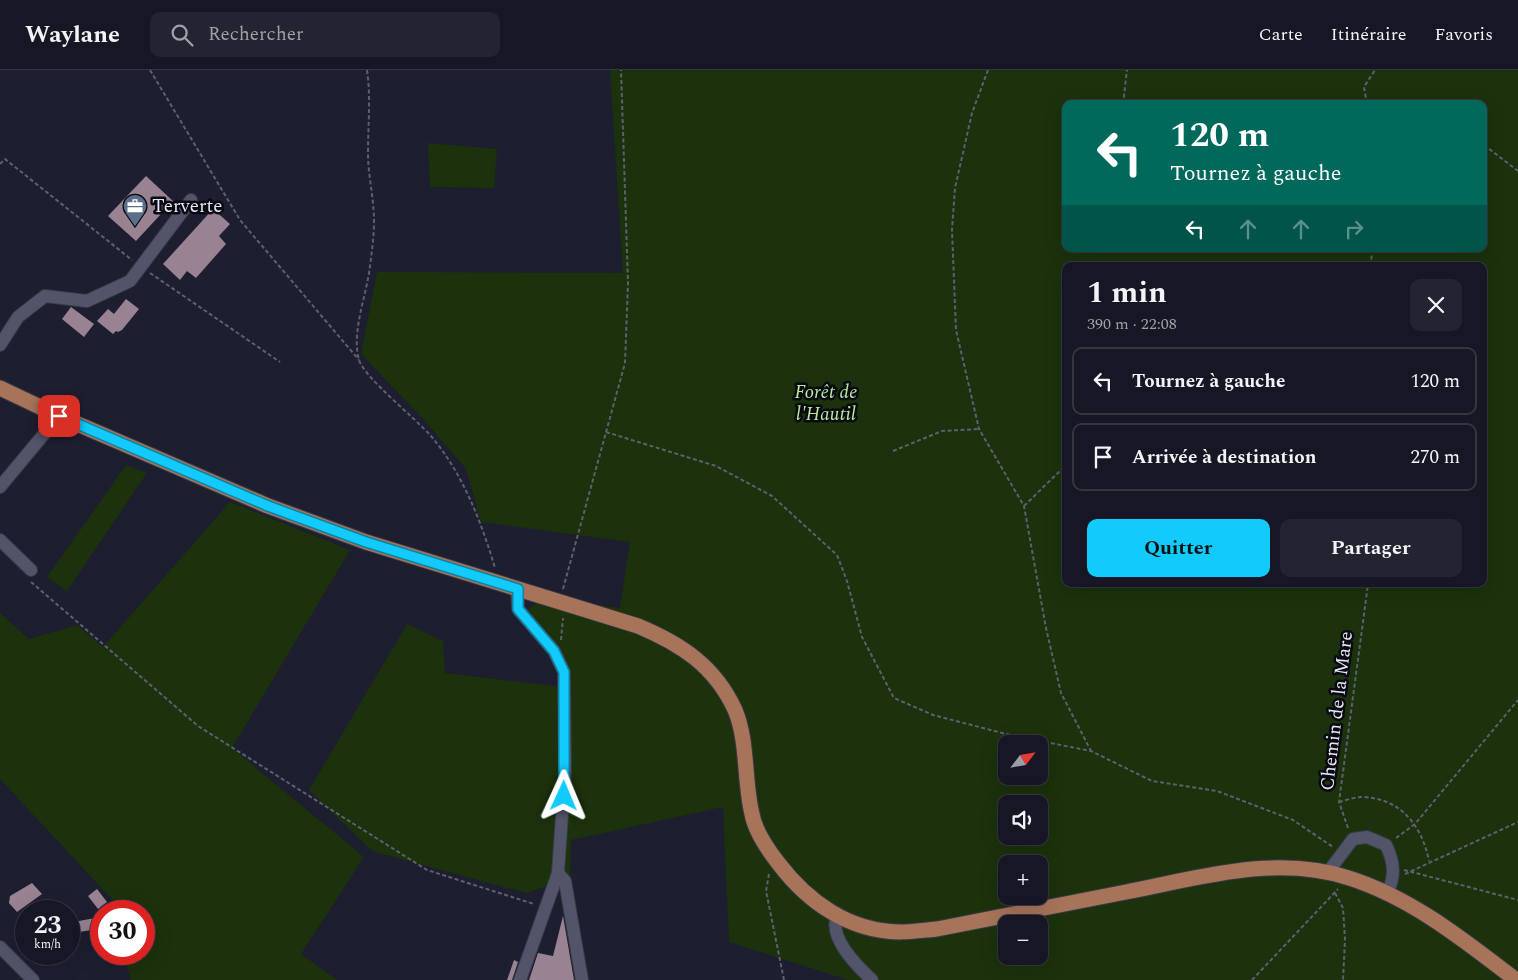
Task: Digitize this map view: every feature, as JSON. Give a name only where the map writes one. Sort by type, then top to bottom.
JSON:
[{"type":"main road","points":[[0,388],[59,416],[268,506],[366,542],[499,582],[562,608],[638,626],[671,640],[700,660],[713,674],[736,712],[752,817],[773,857],[794,884],[818,904],[837,916],[884,930],[899,932],[937,929],[1245,870],[1288,868],[1328,872],[1390,888],[1455,933],[1516,980]]},
{"type":"street","points":[[0,345],[18,317],[45,296],[86,300],[130,281],[191,200]]},
{"type":"street","points":[[0,487],[59,416]]},
{"type":"street","points":[[0,540],[28,573]]},
{"type":"street","points":[[518,589],[518,609],[554,651],[564,672],[565,780],[558,873],[520,980]]},
{"type":"street","points":[[1328,872],[1352,839],[1368,838],[1386,845],[1392,857],[1393,868],[1390,888]]},
{"type":"street","points":[[558,873],[565,881],[582,980]]},
{"type":"street","points":[[837,916],[834,922],[839,941],[872,980]]},
{"type":"street","points":[[0,947],[32,980]]},
{"type":"path","points":[[150,70],[240,220],[359,360],[367,375],[409,412],[431,437],[453,467],[471,502],[499,582]]},
{"type":"path","points":[[359,360],[358,342],[370,268],[374,221],[368,154],[370,95],[366,70]]},
{"type":"path","points":[[562,634],[562,608],[628,345],[628,283],[621,70]]},
{"type":"path","points":[[988,70],[972,112],[955,188],[952,230],[956,330],[979,429],[1024,506],[1046,628],[1061,693],[1091,751]]},
{"type":"path","points":[[1124,100],[1127,70]]},
{"type":"path","points":[[1366,100],[1364,87],[1375,70]]},
{"type":"path","points":[[1487,147],[1518,171]]},
{"type":"path","points":[[893,451],[942,431],[979,429]]},
{"type":"path","points":[[606,432],[716,466],[772,496],[837,555],[847,581],[862,637],[894,698],[943,718],[1010,736],[1091,751],[1152,781],[1217,791],[1293,820],[1341,852]]},
{"type":"path","points":[[1024,506],[1062,469]]},
{"type":"path","points":[[28,573],[198,726],[427,870],[546,908]]},
{"type":"path","name":"Chemin de la Mare","points":[[1352,839],[1339,802],[1368,587]]},
{"type":"path","points":[[1386,845],[1415,824],[1518,700]]},
{"type":"path","points":[[1339,802],[1362,797],[1383,801],[1402,811],[1415,824],[1425,842],[1429,862]]},
{"type":"path","points":[[1390,888],[1409,872],[1518,822]]},
{"type":"path","points":[[773,857],[766,891],[784,980]]},
{"type":"path","points":[[1393,868],[1518,900]]},
{"type":"path","points":[[1252,980],[1349,878]]},
{"type":"path","points":[[1335,893],[1343,908],[1345,939],[1343,980]]},
{"type":"green space","name":"Forêt de l'Hautil","points":[[610,70],[1518,70],[1518,980],[848,980],[729,942],[723,807],[571,840],[570,879],[526,893],[372,851],[309,790],[407,624],[443,641],[445,673],[572,688],[528,609],[545,598],[620,608],[630,542],[481,522],[466,469],[425,421],[361,354],[377,272],[623,273]]},
{"type":"green space","points":[[428,143],[497,149],[494,188],[430,187]]},
{"type":"green space","points":[[126,465],[147,473],[67,591],[47,577]]},
{"type":"green space","points":[[230,502],[350,550],[232,748],[364,857],[301,954],[337,980],[131,980],[126,965],[155,965],[155,900],[112,900],[0,779],[0,613],[29,639],[77,625],[103,647]]},
{"type":"building","points":[[146,176],[173,201],[136,241],[108,216]]},
{"type":"building","points":[[213,209],[230,224],[219,236],[226,244],[196,278],[187,271],[180,280],[163,264]]},
{"type":"building","points":[[126,299],[139,309],[122,330],[116,331],[113,334],[97,321],[108,309],[114,314]]},
{"type":"building","points":[[71,307],[94,324],[84,337],[62,319]]},
{"type":"building","points":[[32,883],[42,894],[34,900],[15,900],[15,910],[9,903],[10,896]]},
{"type":"building","points":[[97,889],[105,900],[91,900],[88,896]]},
{"type":"building","points":[[563,916],[574,980],[529,980],[538,953],[553,956]]},
{"type":"building","points":[[90,919],[90,930],[80,932],[80,921]]},
{"type":"building","points":[[514,960],[518,962],[512,980],[507,980]]},
{"type":"place","name":"Terverte","points":[[135,227]]},
{"type":"route","points":[[59,416],[268,506],[366,542],[518,589],[516,596],[518,609],[554,651],[564,672],[564,796]]}]
